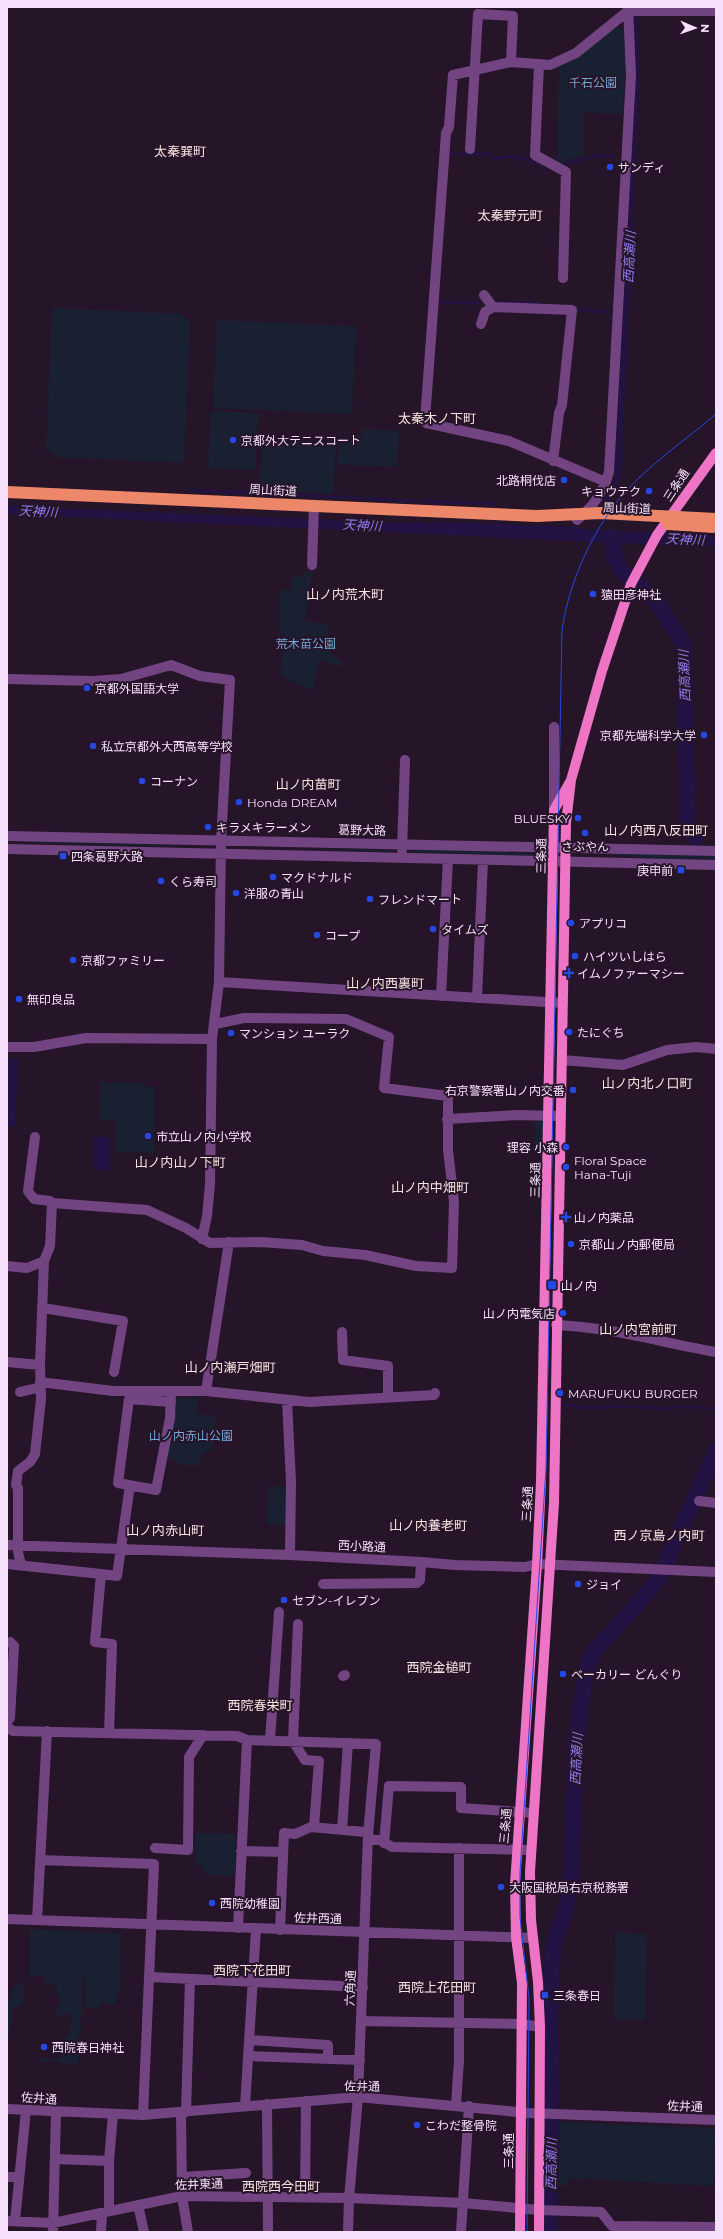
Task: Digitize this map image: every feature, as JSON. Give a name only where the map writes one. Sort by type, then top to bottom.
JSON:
[{"type":"highway","name":"周山街道","points":[[7,492],[314,509],[537,516],[600,516],[716,527]]},
{"type":"highway","name":"周山街道","points":[[666,523],[716,519]]},
{"type":"main road","name":"三条通","points":[[539,2232],[540,2027],[538,1982],[530,1898],[531,1850],[554,1503],[565,862],[571,780],[602,671],[633,580],[649,547],[696,477],[716,453]]},
{"type":"main road","name":"三条通","points":[[520,2232],[522,1983],[516,1937],[516,1852],[537,1564],[550,1116],[554,810],[571,780]]},
{"type":"street","points":[[581,517],[596,499],[603,481],[610,450],[631,75],[631,10]]},
{"type":"street","points":[[603,481],[509,441],[426,423],[425,420],[446,133],[449,127],[453,75],[510,62],[550,65],[576,53],[631,10],[716,11]]},
{"type":"street","points":[[470,149],[478,14],[513,16],[510,62]]},
{"type":"street","points":[[539,64],[535,155],[566,172],[563,278]]},
{"type":"street","points":[[484,295],[493,307]]},
{"type":"street","points":[[481,324],[485,312],[493,307],[572,310],[554,461]]},
{"type":"street","points":[[581,517],[585,507],[603,481]]},
{"type":"street","points":[[596,499],[597,510],[600,516]]},
{"type":"street","points":[[312,565],[314,509]]},
{"type":"street","points":[[7,678],[93,681],[121,679],[171,665],[200,676],[230,680],[220,854],[219,982],[212,1039],[210,1184],[207,1216],[202,1239]]},
{"type":"street","points":[[554,728],[554,810]]},
{"type":"street","points":[[401,858],[405,760]]},
{"type":"street","name":"葛野大路","points":[[7,836],[716,851]]},
{"type":"street","points":[[268,855],[269,842]]},
{"type":"street","points":[[7,849],[716,865]]},
{"type":"street","points":[[441,996],[448,859]]},
{"type":"street","points":[[477,998],[483,860]]},
{"type":"street","points":[[219,982],[563,1003]]},
{"type":"street","points":[[35,1137],[28,1191],[34,1199],[50,1200],[52,1203],[147,1210],[186,1228],[210,1243],[230,1242],[302,1245],[323,1251],[365,1255],[416,1266],[452,1268],[454,1202],[448,1150],[448,1096],[384,1088],[389,1037],[346,1019],[277,1017],[244,1018],[215,1024]]},
{"type":"street","points":[[7,1047],[34,1047],[86,1038],[212,1039]]},
{"type":"street","points":[[562,1060],[622,1065],[667,1050],[696,1046],[716,1049]]},
{"type":"street","points":[[447,1119],[517,1115],[560,1116]]},
{"type":"street","points":[[21,1565],[18,1546],[18,1488],[11,1485],[18,1471],[30,1462],[35,1454],[41,1385],[40,1365],[44,1261],[50,1246],[52,1203]]},
{"type":"street","points":[[206,1391],[230,1242]]},
{"type":"street","points":[[7,1266],[27,1268],[44,1261]]},
{"type":"street","points":[[43,1308],[123,1321],[114,1372]]},
{"type":"street","points":[[556,1325],[583,1326],[661,1340],[679,1346],[716,1352]]},
{"type":"street","points":[[342,1332],[343,1360],[388,1366],[388,1397]]},
{"type":"street","points":[[7,1362],[40,1365]]},
{"type":"street","points":[[20,1392],[41,1385],[113,1390],[171,1397]]},
{"type":"street","points":[[171,1397],[170,1418],[156,1490],[118,1483],[128,1399],[171,1397],[206,1391],[287,1401],[334,1402],[388,1397],[434,1395],[435,1393]]},
{"type":"street","points":[[287,1401],[291,1481],[290,1555]]},
{"type":"street","points":[[7,1564],[117,1576],[130,1485]]},
{"type":"street","points":[[699,1501],[716,1503]]},
{"type":"street","name":"西小路通","points":[[7,1545],[290,1555],[455,1565],[525,1567],[537,1564],[551,1564],[716,1572]]},
{"type":"street","points":[[323,1584],[417,1583],[420,1580],[421,1562]]},
{"type":"street","points":[[101,1574],[95,1642],[112,1644],[110,1732]]},
{"type":"street","points":[[270,1740],[279,1612]]},
{"type":"street","points":[[298,1624],[293,1741],[305,1760],[319,1761],[314,1827]]},
{"type":"street","points":[[7,1722],[10,1718],[14,1646],[10,1642]]},
{"type":"street","points":[[7,1728],[13,1731],[236,1736],[247,1740],[348,1743],[342,1830]]},
{"type":"street","points":[[37,1920],[46,1731]]},
{"type":"street","points":[[154,1848],[188,1850],[189,1757],[203,1735]]},
{"type":"street","points":[[238,1928],[247,1740]]},
{"type":"street","name":"六角通","points":[[348,1743],[376,1744],[368,1835],[360,2060],[358,2097],[348,2198],[348,2232]]},
{"type":"street","points":[[384,1843],[389,1786],[461,1787],[461,1808],[534,1813]]},
{"type":"street","points":[[280,1930],[284,1833],[295,1834],[314,1827],[365,1832],[372,1840],[382,1840],[384,1843],[398,1848],[459,1848],[516,1852],[531,1850]]},
{"type":"street","points":[[456,2105],[459,2023],[459,1848]]},
{"type":"street","points":[[241,1851],[283,1852]]},
{"type":"street","points":[[40,1860],[154,1864],[143,2115]]},
{"type":"street","name":"佐井西通","points":[[7,1919],[533,1938]]},
{"type":"street","points":[[245,2106],[256,1929]]},
{"type":"street","points":[[150,1977],[252,1983],[363,1987]]},
{"type":"street","points":[[188,2232],[182,2196],[182,2177],[183,2112],[190,1980]]},
{"type":"street","points":[[361,2021],[522,2024],[540,2027]]},
{"type":"street","points":[[249,2040],[328,2045],[328,2059]]},
{"type":"street","points":[[248,2056],[360,2060]]},
{"type":"street","name":"佐井通","points":[[7,2108],[56,2112],[143,2115],[358,2097],[469,2106],[521,2112],[716,2120]]},
{"type":"street","points":[[305,2197],[306,2101]]},
{"type":"street","points":[[267,2104],[269,2196],[268,2232]]},
{"type":"street","points":[[461,2232],[469,2106]]},
{"type":"street","points":[[11,2221],[26,2110]]},
{"type":"street","points":[[53,2228],[56,2112]]},
{"type":"street","points":[[101,2232],[106,2212],[113,2114]]},
{"type":"street","points":[[55,2159],[109,2161]]},
{"type":"street","points":[[182,2177],[246,2173]]},
{"type":"street","points":[[7,2177],[18,2177]]},
{"type":"street","name":"佐井東通","points":[[11,2221],[53,2228],[106,2212],[182,2196],[269,2196],[463,2203],[539,2210],[601,2212],[612,2226],[716,2227]]},
{"type":"street","points":[[138,2205],[144,2232]]},
{"type":"green space","name":"千石公園","points":[[617,27],[624,29],[626,61],[623,114],[583,112],[583,156],[564,161],[561,164],[557,162],[559,66],[579,55]]},
{"type":"green space","points":[[52,308],[181,314],[190,322],[184,463],[56,457],[46,449]]},
{"type":"green space","points":[[217,320],[356,326],[352,414],[213,408]]},
{"type":"green space","name":"京都外大テニスコート","points":[[211,411],[258,413],[255,470],[208,468]]},
{"type":"green space","points":[[363,429],[399,431],[397,467],[337,464],[339,441],[351,442],[352,436],[363,436]]},
{"type":"green space","points":[[262,439],[336,442],[333,494],[260,490]]},
{"type":"green space","name":"荒木苗公園","points":[[303,572],[313,572],[305,621],[329,625],[328,649],[341,663],[341,666],[318,660],[314,690],[290,681],[280,674],[285,635],[280,633],[279,590],[291,590],[292,578],[300,576]]},
{"type":"green space","points":[[7,840],[139,843],[198,847],[40,843]]},
{"type":"green space","points":[[276,848],[392,850],[393,851],[392,852]]},
{"type":"green space","points":[[460,849],[532,854],[533,856],[409,852],[411,850]]},
{"type":"green space","points":[[582,852],[716,856],[716,862],[675,861]]},
{"type":"green space","points":[[101,1082],[144,1083],[146,1087],[155,1087],[154,1153],[116,1151],[115,1120],[100,1119]]},
{"type":"green space","points":[[535,1120],[544,1120],[543,1142],[540,1142],[539,1145],[532,1145],[533,1141],[535,1141]]},
{"type":"green space","name":"山ノ内赤山公園","points":[[175,1398],[198,1398],[197,1414],[216,1416],[212,1451],[206,1452],[201,1456],[201,1465],[184,1465],[165,1456]]},
{"type":"green space","points":[[269,1487],[286,1487],[286,1497],[288,1497],[288,1525],[267,1524]]},
{"type":"green space","points":[[196,1833],[236,1834],[235,1876],[208,1875],[195,1859]]},
{"type":"green space","points":[[30,1929],[121,1934],[120,1992],[117,1992],[116,2005],[99,2004],[99,2008],[86,2007],[85,1977],[29,1976]]},
{"type":"green space","points":[[615,1933],[647,1934],[645,2020],[614,2019]]},
{"type":"green space","points":[[50,1976],[83,1978],[82,2002],[84,2006],[80,2017],[82,2025],[76,2048],[79,2056],[78,2064],[36,2060],[36,2058],[60,2059],[62,2044],[66,2041],[65,2035],[70,2035],[71,2014],[64,2014],[64,2016],[60,2015],[59,2020],[56,2019],[58,2015],[56,2015],[56,2009],[54,2009],[61,2002],[59,1996],[54,1992],[54,1989],[57,1988],[57,1984],[53,1981],[53,1985],[45,1984],[45,1978]]},
{"type":"green space","points":[[20,1982],[24,1986],[23,2004],[12,2009],[10,2034],[7,2036],[7,2002],[11,2002],[12,1987],[16,1987]]},
{"type":"green space","points":[[555,2122],[712,2128],[715,2132],[714,2186],[569,2178],[568,2185],[550,2185],[551,2126]]},
{"type":"water","points":[[633,7],[637,7],[640,65],[621,475],[615,493],[606,505],[601,500],[610,491],[615,475],[636,65]]},
{"type":"water","name":"天神川","points":[[7,506],[400,523],[427,522],[427,525],[438,522],[578,527],[587,530],[694,534],[698,536],[716,537],[716,545],[704,547],[7,514]]},
{"type":"water","points":[[7,1058],[18,1059],[15,1126],[7,1126]]},
{"type":"water","points":[[94,1137],[110,1137],[110,1170],[94,1169]]},
{"type":"waterway","points":[[450,154],[491,154],[496,159],[509,157],[522,158],[540,166],[545,170]]},
{"type":"waterway","points":[[564,164],[591,157],[615,155]]},
{"type":"waterway","points":[[436,302],[481,303]]},
{"type":"waterway","points":[[496,302],[540,303]]},
{"type":"waterway","points":[[580,310],[611,312]]},
{"type":"waterway","points":[[192,490],[417,501]]},
{"type":"waterway","points":[[425,501],[494,504]]},
{"type":"waterway","name":"西高瀬川","points":[[612,537],[614,555],[618,565],[625,574],[653,597],[685,646],[687,823],[692,835],[696,838]]},
{"type":"waterway","points":[[563,1404],[587,1408],[620,1406],[666,1409],[682,1406],[716,1409]]},
{"type":"waterway","name":"西高瀬川","points":[[551,2103],[550,1985],[554,1943],[565,1912],[571,1888],[576,1744],[586,1668],[593,1653],[657,1582],[716,1451]]},
{"type":"waterway","name":"西高瀬川","points":[[550,2206],[551,2122]]},
{"type":"waterway","name":"西高瀬川","points":[[549,2215],[549,2232]]},
{"type":"tram line","points":[[527,2232],[529,1998],[520,1917],[520,1872],[546,1468],[562,630],[570,592],[585,555],[604,520],[628,489],[638,479],[716,414]]},
{"type":"place","name":"サンディ","points":[[610,167]]},
{"type":"place","name":"京都外大テニスコート","points":[[233,440]]},
{"type":"place","name":"北路桐伐店","points":[[564,480]]},
{"type":"place","name":"キョウテク","points":[[649,491]]},
{"type":"place","name":"猿田彦神社","points":[[593,594]]},
{"type":"place","name":"京都外国語大学","points":[[87,688]]},
{"type":"place","name":"京都先端科学大学","points":[[704,735]]},
{"type":"place","name":"私立京都外大西高等学校","points":[[93,746]]},
{"type":"place","name":"コーナン","points":[[142,781]]},
{"type":"place","name":"Honda DREAM","points":[[239,802]]},
{"type":"place","name":"BLUESKY","points":[[578,818]]},
{"type":"place","name":"キラメキラーメン","points":[[208,827]]},
{"type":"place","name":"さぶやん","points":[[585,833]]},
{"type":"place","name":"四条葛野大路","points":[[63,856]]},
{"type":"place","name":"庚申前","points":[[681,870]]},
{"type":"place","name":"マクドナルド","points":[[273,877]]},
{"type":"place","name":"くら寿司","points":[[161,881]]},
{"type":"place","name":"洋服の青山","points":[[236,893]]},
{"type":"place","name":"フレンドマート","points":[[370,899]]},
{"type":"place","name":"アプリコ","points":[[571,923]]},
{"type":"place","name":"タイムズ","points":[[433,929]]},
{"type":"place","name":"コープ","points":[[317,935]]},
{"type":"place","name":"ハイツいしはら","points":[[575,956]]},
{"type":"place","name":"京都ファミリー","points":[[73,960]]},
{"type":"place","name":"イムノファーマシー","points":[[569,973]]},
{"type":"place","name":"無印良品","points":[[19,999]]},
{"type":"place","name":"たにぐち","points":[[569,1032]]},
{"type":"place","name":"マンション ユーラク","points":[[231,1033]]},
{"type":"place","name":"右京警察署山ノ内交番","points":[[573,1090]]},
{"type":"place","name":"市立山ノ内小学校","points":[[148,1136]]},
{"type":"place","name":"理容 小森","points":[[566,1147]]},
{"type":"place","name":"Floral Space Hana-Tuji","points":[[566,1167]]},
{"type":"place","name":"山ノ内薬品","points":[[566,1217]]},
{"type":"place","name":"京都山ノ内郵便局","points":[[571,1244]]},
{"type":"place","name":"山ノ内","points":[[552,1285]]},
{"type":"place","name":"山ノ内電気店","points":[[563,1313]]},
{"type":"place","name":"MARUFUKU BURGER","points":[[560,1393]]},
{"type":"place","name":"ジョイ","points":[[578,1584]]},
{"type":"place","name":"セブン-イレブン","points":[[284,1600]]},
{"type":"place","name":"ベーカリー どんぐり","points":[[563,1674]]},
{"type":"place","name":"大阪国税局右京税務署","points":[[501,1887]]},
{"type":"place","name":"西院幼稚園","points":[[212,1903]]},
{"type":"place","name":"三条春日","points":[[545,1995]]},
{"type":"place","name":"西院春日神社","points":[[44,2047]]},
{"type":"place","name":"こわだ整骨院","points":[[417,2125]]},
{"type":"district","name":"太秦巽町","points":[[180,151]]},
{"type":"district","name":"太秦野元町","points":[[510,215]]},
{"type":"district","name":"太秦木ノ下町","points":[[437,418]]},
{"type":"district","name":"山ノ内荒木町","points":[[345,594]]},
{"type":"district","name":"山ノ内苗町","points":[[308,784]]},
{"type":"district","name":"山ノ内西八反田町","points":[[656,830]]},
{"type":"district","name":"山ノ内西裏町","points":[[385,983]]},
{"type":"district","name":"山ノ内北ノ口町","points":[[647,1083]]},
{"type":"district","name":"山ノ内山ノ下町","points":[[180,1162]]},
{"type":"district","name":"山ノ内中畑町","points":[[430,1187]]},
{"type":"district","name":"山ノ内宮前町","points":[[638,1329]]},
{"type":"district","name":"山ノ内瀬戸畑町","points":[[230,1367]]},
{"type":"district","name":"山ノ内養老町","points":[[428,1525]]},
{"type":"district","name":"山ノ内赤山町","points":[[165,1530]]},
{"type":"district","name":"西ノ京島ノ内町","points":[[659,1535]]},
{"type":"district","name":"西院金槌町","points":[[439,1667]]},
{"type":"district","name":"西院春栄町","points":[[260,1705]]},
{"type":"district","name":"西院下花田町","points":[[252,1970]]},
{"type":"district","name":"西院上花田町","points":[[437,1987]]},
{"type":"district","name":"西院西今田町","points":[[281,2186]]}]
